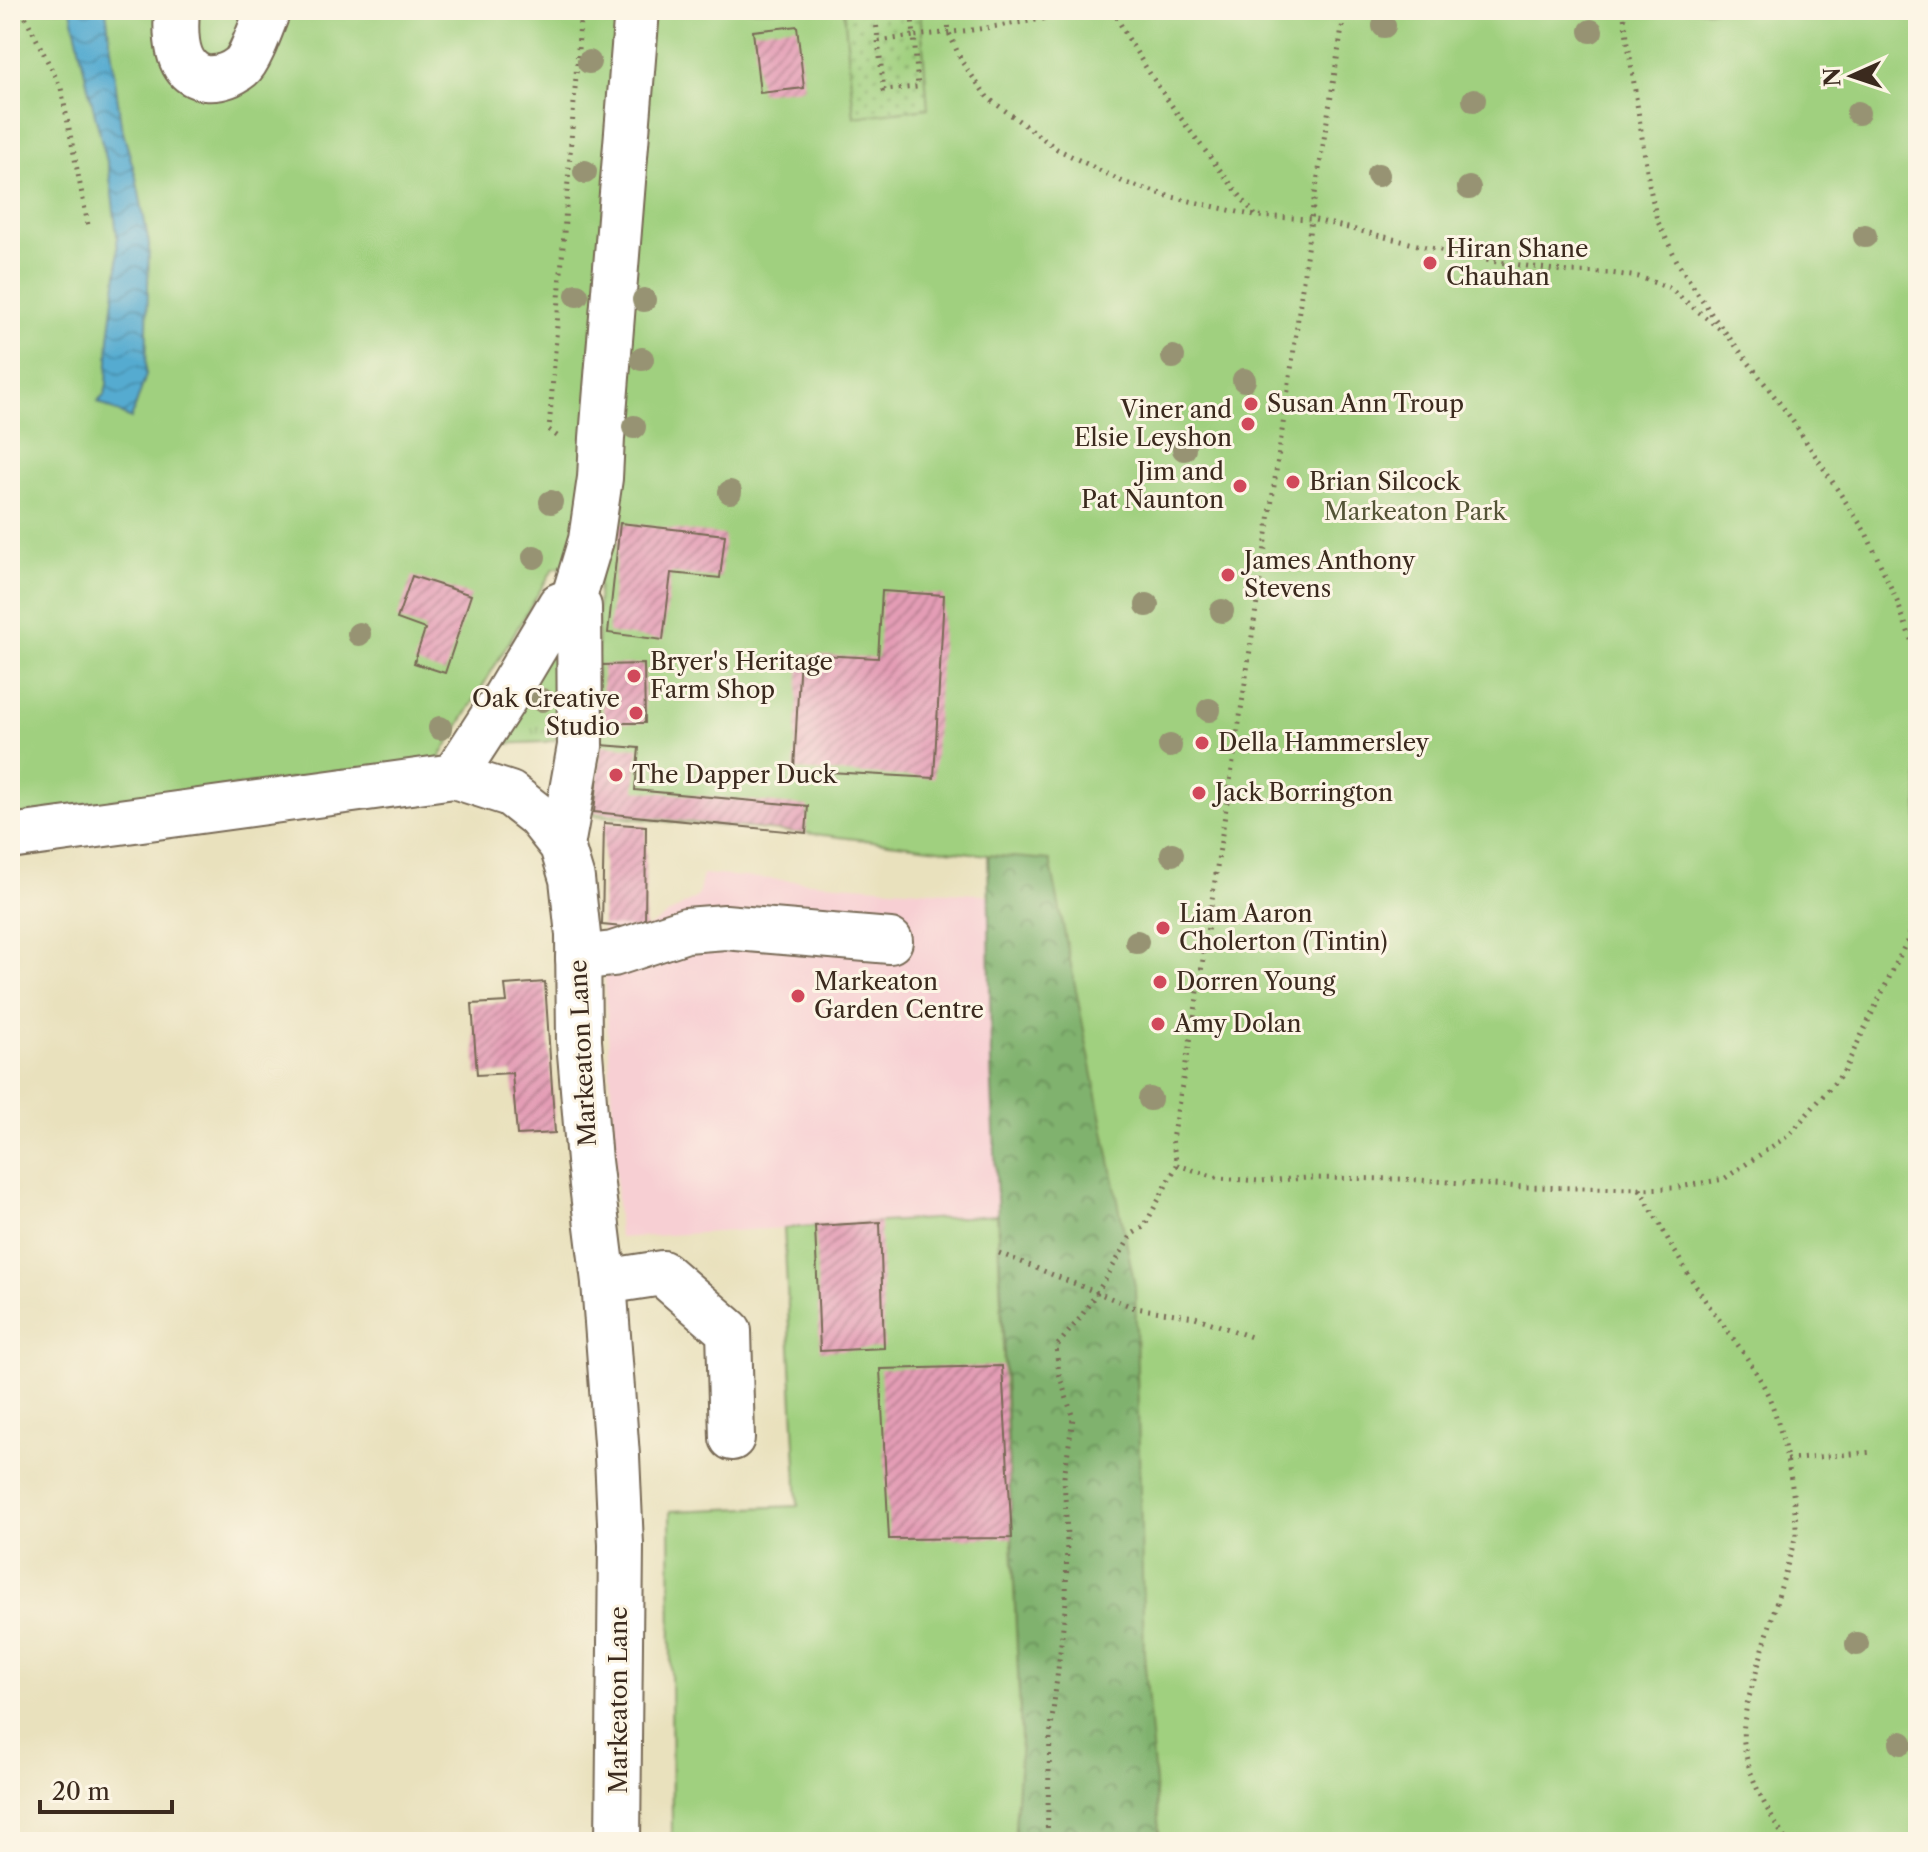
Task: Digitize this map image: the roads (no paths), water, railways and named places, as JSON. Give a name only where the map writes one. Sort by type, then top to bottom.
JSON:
[{"type":"street","points":[[177,10],[179,54],[194,75],[214,78],[224,77],[244,65],[268,10]]},
{"type":"street","points":[[573,600],[591,540],[600,478],[637,10]]},
{"type":"street","points":[[454,776],[560,605],[573,600]]},
{"type":"street","points":[[562,846],[580,746],[579,607],[573,600]]},
{"type":"street","name":"Markeaton Lane","points":[[10,837],[454,776],[510,794],[538,816],[562,846],[572,879],[578,958],[579,1041],[589,1161],[604,1282],[617,1456],[621,1545],[618,1842]]},
{"type":"street","points":[[578,958],[613,954],[686,930],[725,927],[890,941]]},
{"type":"street","points":[[604,1282],[662,1273],[729,1331],[732,1438]]},
{"type":"water","points":[[71,10],[106,10],[121,125],[136,177],[149,243],[146,375],[131,419],[98,402],[105,394],[107,384],[118,265],[117,235],[109,170]]},
{"type":"place","name":"Hiran Shane Chauhan","points":[[1430,263]]},
{"type":"place","name":"Susan Ann Troup","points":[[1251,404]]},
{"type":"place","name":"Viner and Elsie Leyshon","points":[[1248,424]]},
{"type":"place","name":"Brian Silcock","points":[[1293,482]]},
{"type":"place","name":"Jim and Pat Naunton","points":[[1240,486]]},
{"type":"place","name":"James Anthony Stevens","points":[[1228,575]]},
{"type":"place","name":"Bryer's Heritage Farm Shop","points":[[634,676]]},
{"type":"place","name":"Oak Creative Studio","points":[[636,713]]},
{"type":"place","name":"Della Hammersley","points":[[1202,743]]},
{"type":"place","name":"The Dapper Duck","points":[[616,775]]},
{"type":"place","name":"Jack Borrington","points":[[1199,793]]},
{"type":"place","name":"Liam Aaron Cholerton (Tintin)","points":[[1163,928]]},
{"type":"place","name":"Dorren Young","points":[[1160,982]]},
{"type":"place","name":"Markeaton Garden Centre","points":[[798,996]]},
{"type":"place","name":"Amy Dolan","points":[[1158,1024]]},
{"type":"park label","name":"Markeaton Park","points":[[1415,512]]}]
